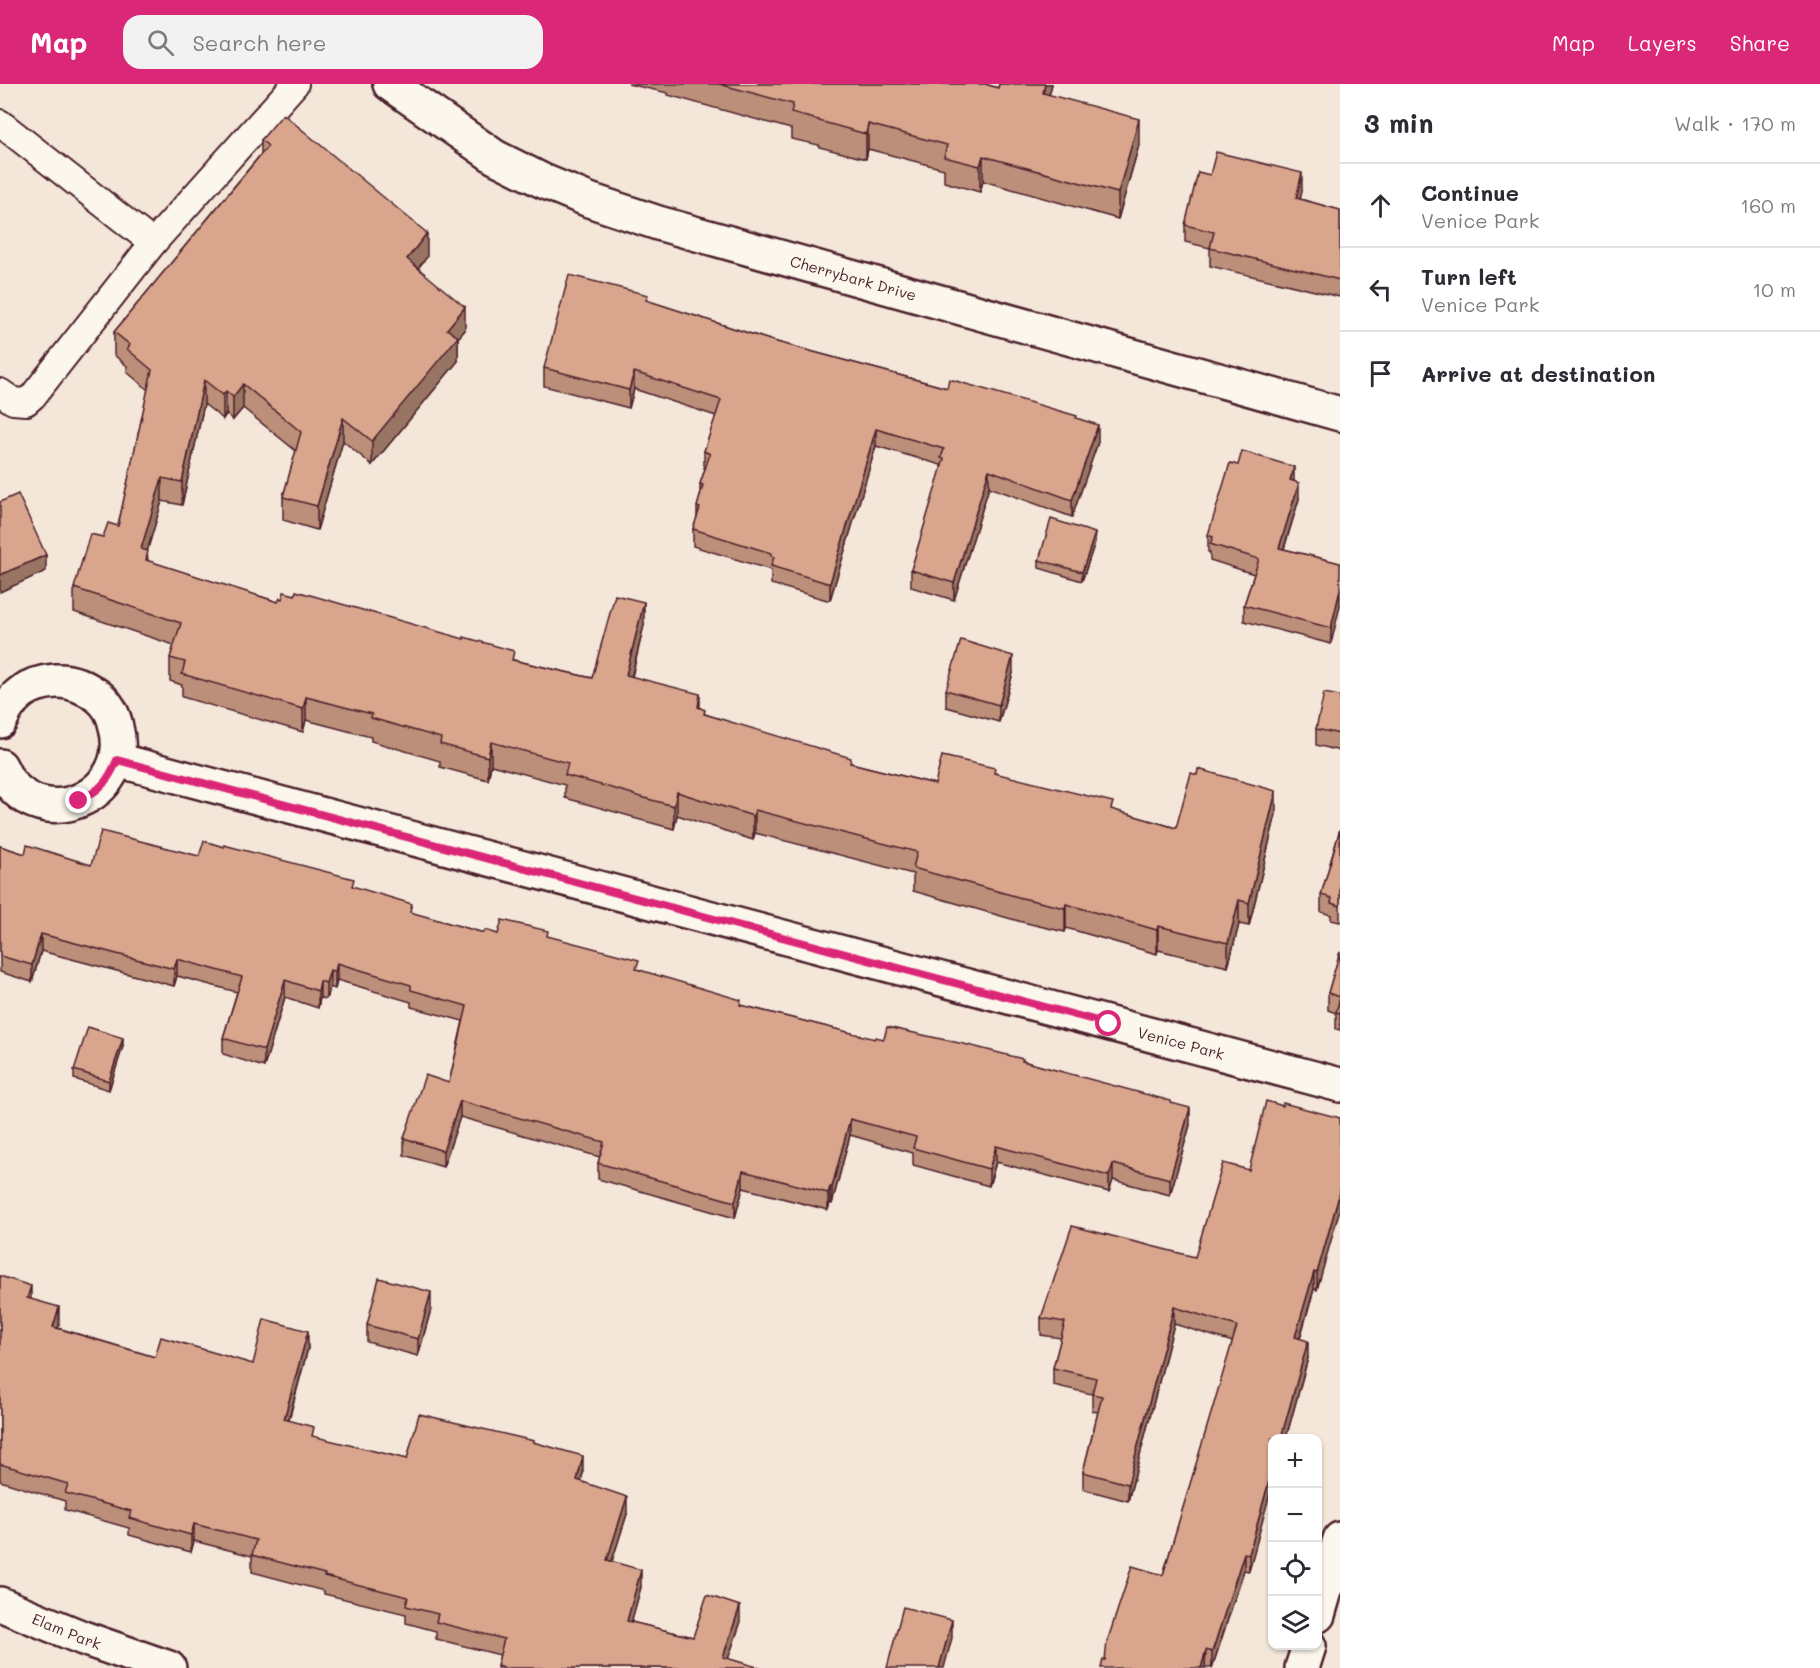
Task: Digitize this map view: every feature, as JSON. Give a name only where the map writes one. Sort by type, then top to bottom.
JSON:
[{"type":"street","name":"Cherrybark Drive","points":[[390,84],[495,157],[543,181],[589,200],[658,223],[1340,414]]},
{"type":"street","points":[[0,721],[7,705],[23,690],[43,682],[64,681],[85,687],[103,700],[114,718],[120,739],[117,760],[109,778],[96,792],[79,801],[60,806],[41,803],[23,795],[9,782],[0,766]]},
{"type":"street","name":"Venice Park","points":[[117,760],[1340,1085]]},
{"type":"street","points":[[1322,1598],[1340,1539]]},
{"type":"street","name":"Elam Park","points":[[0,1604],[83,1638],[170,1668]]},
{"type":"lane","points":[[0,392],[13,401],[26,402],[33,396],[153,243],[295,84]]},
{"type":"lane","points":[[0,123],[153,243]]},
{"type":"building","points":[[719,84],[985,84],[998,88],[999,84],[1045,84],[1043,93],[1139,119],[1118,193],[983,156],[980,166],[944,157],[947,145],[868,124],[866,134],[791,113],[793,104]]},
{"type":"building","points":[[283,114],[427,233],[407,259],[465,307],[447,329],[458,337],[372,441],[343,418],[317,506],[283,497],[301,432],[243,384],[233,397],[226,391],[223,395],[204,380],[182,482],[162,478],[141,549],[148,551],[146,560],[278,602],[280,598],[282,599],[284,592],[295,595],[296,591],[514,651],[512,660],[592,678],[615,595],[644,602],[626,675],[700,694],[698,707],[705,710],[704,714],[851,758],[850,763],[935,784],[942,756],[995,768],[994,773],[1113,802],[1111,809],[1176,828],[1191,773],[1197,775],[1198,769],[1276,791],[1249,903],[1239,900],[1228,943],[1158,926],[1157,930],[1066,904],[1065,908],[1022,898],[913,868],[917,852],[755,810],[753,816],[677,792],[674,806],[633,795],[565,775],[568,763],[491,742],[488,757],[440,744],[441,738],[371,718],[372,714],[306,697],[303,709],[182,674],[185,662],[170,658],[181,623],[74,588],[90,534],[103,537],[108,523],[118,526],[152,370],[127,349],[130,345],[114,332],[268,146],[261,140]]},
{"type":"building","points":[[1216,152],[1302,173],[1296,198],[1340,210],[1340,280],[1210,248],[1214,232],[1185,225],[1198,172],[1210,175]]},
{"type":"building","points":[[569,275],[648,295],[646,300],[773,341],[947,388],[949,379],[1077,416],[1076,418],[1098,425],[1072,500],[989,470],[954,583],[911,570],[944,459],[941,458],[944,449],[876,429],[830,583],[771,566],[774,557],[771,553],[693,529],[700,508],[697,507],[703,485],[700,484],[710,454],[704,451],[721,400],[634,372],[629,390],[544,368]]},
{"type":"building","points":[[1242,451],[1294,467],[1290,480],[1299,483],[1279,548],[1340,563],[1340,590],[1331,628],[1244,605],[1259,559],[1210,544],[1213,537],[1208,535],[1230,463],[1238,465]]},
{"type":"building","points":[[18,494],[46,555],[0,575],[0,502]]},
{"type":"building","points":[[1051,519],[1095,533],[1082,572],[1039,560]]},
{"type":"building","points":[[961,640],[1013,656],[999,705],[946,690]]},
{"type":"building","points":[[1324,693],[1340,696],[1340,734],[1316,729]]},
{"type":"building","points":[[1340,829],[1340,906],[1331,903],[1332,898],[1321,895]]},
{"type":"building","points":[[101,831],[199,856],[204,841],[224,847],[224,845],[354,879],[352,886],[412,904],[410,912],[484,933],[485,930],[498,934],[502,920],[548,931],[547,936],[639,960],[636,969],[741,1000],[740,1005],[875,1039],[876,1037],[884,1039],[887,1027],[968,1045],[1171,1101],[1171,1103],[1190,1108],[1170,1179],[1113,1164],[1109,1176],[996,1146],[989,1169],[913,1148],[916,1137],[850,1119],[832,1187],[828,1193],[743,1171],[735,1202],[598,1163],[604,1142],[460,1101],[443,1151],[404,1138],[425,1075],[449,1083],[467,1006],[411,990],[411,985],[337,963],[335,972],[330,970],[326,983],[320,981],[318,991],[285,980],[264,1050],[223,1038],[242,977],[177,959],[174,969],[41,934],[32,965],[0,956],[0,846],[25,854],[27,845],[91,865]]},
{"type":"building","points":[[1340,952],[1340,997],[1328,993]]},
{"type":"building","points":[[1340,998],[1340,1013],[1336,1012]]},
{"type":"building","points":[[88,1027],[123,1038],[109,1081],[74,1070]]},
{"type":"building","points":[[1266,1101],[1283,1106],[1283,1103],[1340,1118],[1340,1192],[1317,1273],[1314,1272],[1295,1337],[1308,1341],[1282,1434],[1268,1434],[1268,1485],[1249,1554],[1244,1553],[1212,1652],[1206,1650],[1201,1668],[1101,1668],[1103,1659],[1105,1660],[1107,1642],[1132,1566],[1163,1575],[1237,1326],[1174,1307],[1128,1484],[1083,1472],[1102,1396],[1092,1394],[1096,1378],[1053,1368],[1065,1322],[1041,1318],[1072,1226],[1195,1257],[1223,1163],[1249,1170]]},
{"type":"building","points":[[0,1276],[31,1286],[27,1298],[59,1307],[53,1327],[155,1357],[161,1337],[253,1364],[264,1319],[308,1331],[284,1419],[314,1427],[312,1436],[407,1459],[419,1414],[534,1441],[583,1456],[577,1480],[627,1497],[607,1560],[641,1570],[627,1621],[693,1637],[707,1595],[740,1606],[723,1657],[760,1668],[504,1668],[497,1666],[504,1639],[436,1622],[438,1614],[406,1606],[408,1597],[252,1555],[256,1540],[194,1524],[191,1535],[129,1518],[131,1511],[65,1493],[68,1484],[0,1464]]},
{"type":"building","points":[[379,1278],[431,1292],[418,1339],[367,1325]]},
{"type":"building","points":[[903,1607],[952,1620],[939,1668],[887,1668]]},
{"type":"route","points":[[79,801],[96,792],[109,778],[117,760],[1109,1024]]}]
